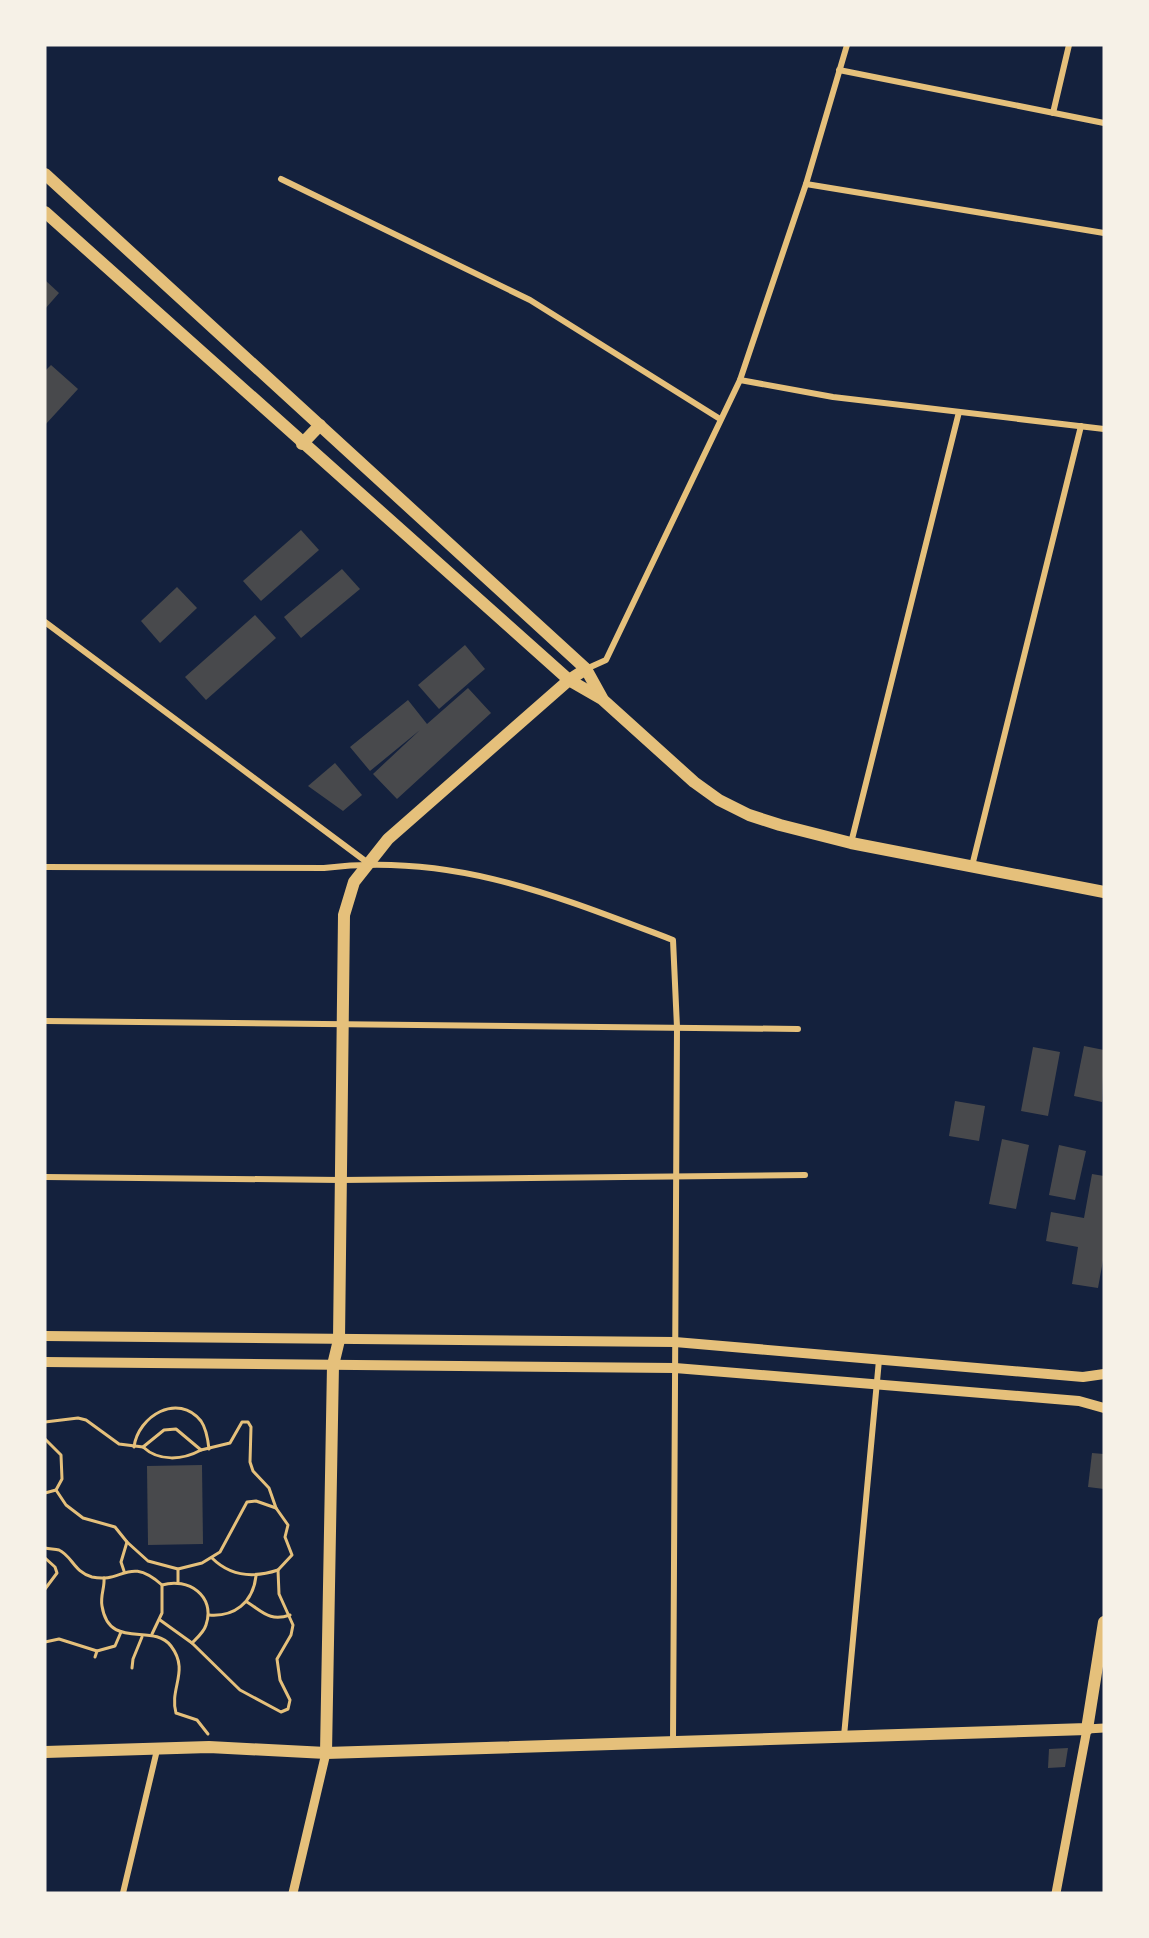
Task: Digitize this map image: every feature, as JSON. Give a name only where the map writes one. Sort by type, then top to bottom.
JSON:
[{"type":"main road","points":[[45,174],[586,669],[602,699]]},
{"type":"main road","points":[[45,213],[569,680],[602,699],[694,782],[719,801],[780,825],[851,843],[1104,892]]},
{"type":"main road","points":[[302,444],[320,425]]},
{"type":"main road","points":[[326,1753],[333,1365],[339,1340],[344,915],[354,882],[388,839],[569,680],[586,669]]},
{"type":"main road","points":[[45,1336],[675,1342],[1083,1377],[1104,1374]]},
{"type":"main road","points":[[45,1362],[675,1368],[1079,1401],[1104,1408]]},
{"type":"main road","points":[[45,1752],[210,1747],[326,1753],[1087,1729],[1104,1622]]},
{"type":"street","points":[[586,669],[606,660],[740,380],[806,184],[847,45]]},
{"type":"street","points":[[1053,113],[1069,45]]},
{"type":"street","points":[[839,70],[1104,123]]},
{"type":"street","points":[[281,179],[530,300],[720,419]]},
{"type":"street","points":[[806,184],[1104,232]]},
{"type":"street","points":[[740,380],[833,397],[1104,429]]},
{"type":"street","points":[[851,843],[959,412]]},
{"type":"street","points":[[972,866],[1081,426]]},
{"type":"street","points":[[45,622],[368,863]]},
{"type":"street","points":[[45,867],[324,868],[368,863],[479,874],[551,894],[673,940],[678,1028],[673,1742]]},
{"type":"street","points":[[45,1021],[798,1029]]},
{"type":"street","points":[[45,1177],[340,1180],[805,1175]]},
{"type":"street","points":[[844,1736],[879,1360]]},
{"type":"street","points":[[1056,1893],[1087,1729],[1104,1728]]},
{"type":"street","points":[[123,1893],[157,1750]]},
{"type":"street","points":[[293,1893],[326,1753]]},
{"type":"path","points":[[134,1447],[135,1436],[142,1424],[152,1416],[172,1408],[194,1414],[202,1423],[209,1449]]},
{"type":"path","points":[[45,1422],[78,1418],[86,1420],[119,1444],[134,1447],[142,1447],[169,1428],[182,1432],[201,1449]]},
{"type":"path","points":[[142,1447],[151,1455],[159,1457],[188,1456],[201,1449],[230,1443],[242,1422],[248,1422],[251,1427],[250,1462],[253,1471],[274,1496],[276,1508]]},
{"type":"path","points":[[45,1438],[61,1455],[62,1479],[56,1490],[45,1493]]},
{"type":"path","points":[[56,1490],[66,1505],[83,1518],[115,1527],[127,1542],[148,1561],[178,1569],[212,1558],[226,1544],[241,1509],[247,1502],[256,1501],[276,1508],[287,1520],[285,1537],[292,1555],[278,1570],[256,1576],[228,1570],[212,1558]]},
{"type":"path","points":[[124,1571],[121,1562],[127,1542]]},
{"type":"path","points":[[45,1548],[60,1551],[84,1574],[104,1578],[124,1571],[143,1571],[162,1585],[178,1582],[201,1593],[207,1603],[206,1628],[192,1643]]},
{"type":"path","points":[[45,1558],[55,1567],[57,1573],[45,1589]]},
{"type":"path","points":[[178,1569],[178,1582]]},
{"type":"path","points":[[160,1620],[192,1643],[235,1687],[281,1712],[288,1709],[290,1700],[280,1680],[277,1659],[291,1635],[290,1615],[279,1594],[278,1570]]},
{"type":"path","points":[[208,1615],[227,1615],[247,1602],[256,1576]]},
{"type":"path","points":[[104,1578],[101,1603],[103,1613],[114,1628],[142,1637],[152,1634],[160,1636],[171,1646],[180,1671],[174,1695],[176,1713],[201,1724],[202,1729],[207,1732],[210,1747]]},
{"type":"path","points":[[152,1634],[160,1620],[162,1585]]},
{"type":"path","points":[[247,1602],[268,1617],[278,1619],[290,1615]]},
{"type":"path","points":[[45,1642],[59,1639],[97,1651],[115,1646],[121,1632]]},
{"type":"path","points":[[132,1668],[133,1659],[142,1637]]},
{"type":"path","points":[[95,1657],[97,1651]]},
{"type":"building","points":[[45,280],[59,293],[45,309]]},
{"type":"building","points":[[51,365],[78,389],[45,425],[45,371]]},
{"type":"building","points":[[301,530],[319,550],[261,601],[243,581]]},
{"type":"building","points":[[342,569],[360,589],[301,638],[284,617]]},
{"type":"building","points":[[177,587],[197,608],[160,643],[141,621]]},
{"type":"building","points":[[255,615],[276,638],[206,700],[185,677]]},
{"type":"building","points":[[465,645],[485,669],[439,709],[418,685]]},
{"type":"building","points":[[468,688],[491,713],[397,799],[373,774],[420,730],[370,771],[350,747],[408,700],[427,724]]},
{"type":"building","points":[[335,763],[362,795],[343,811],[308,786]]},
{"type":"building","points":[[1084,1046],[1104,1050],[1102,1102],[1074,1096]]},
{"type":"building","points":[[1033,1047],[1060,1052],[1048,1116],[1021,1111]]},
{"type":"building","points":[[955,1101],[985,1106],[979,1141],[949,1136]]},
{"type":"building","points":[[1002,1139],[1029,1145],[1016,1209],[989,1204]]},
{"type":"building","points":[[1059,1145],[1086,1151],[1075,1200],[1049,1195]]},
{"type":"building","points":[[1092,1174],[1104,1176],[1104,1255],[1098,1288],[1072,1284],[1078,1247],[1046,1241],[1051,1212],[1084,1218]]},
{"type":"building","points":[[1092,1453],[1104,1454],[1104,1489],[1088,1487]]},
{"type":"building","points":[[202,1465],[203,1544],[148,1545],[147,1466]]},
{"type":"building","points":[[1068,1748],[1065,1767],[1048,1768],[1049,1749]]}]
